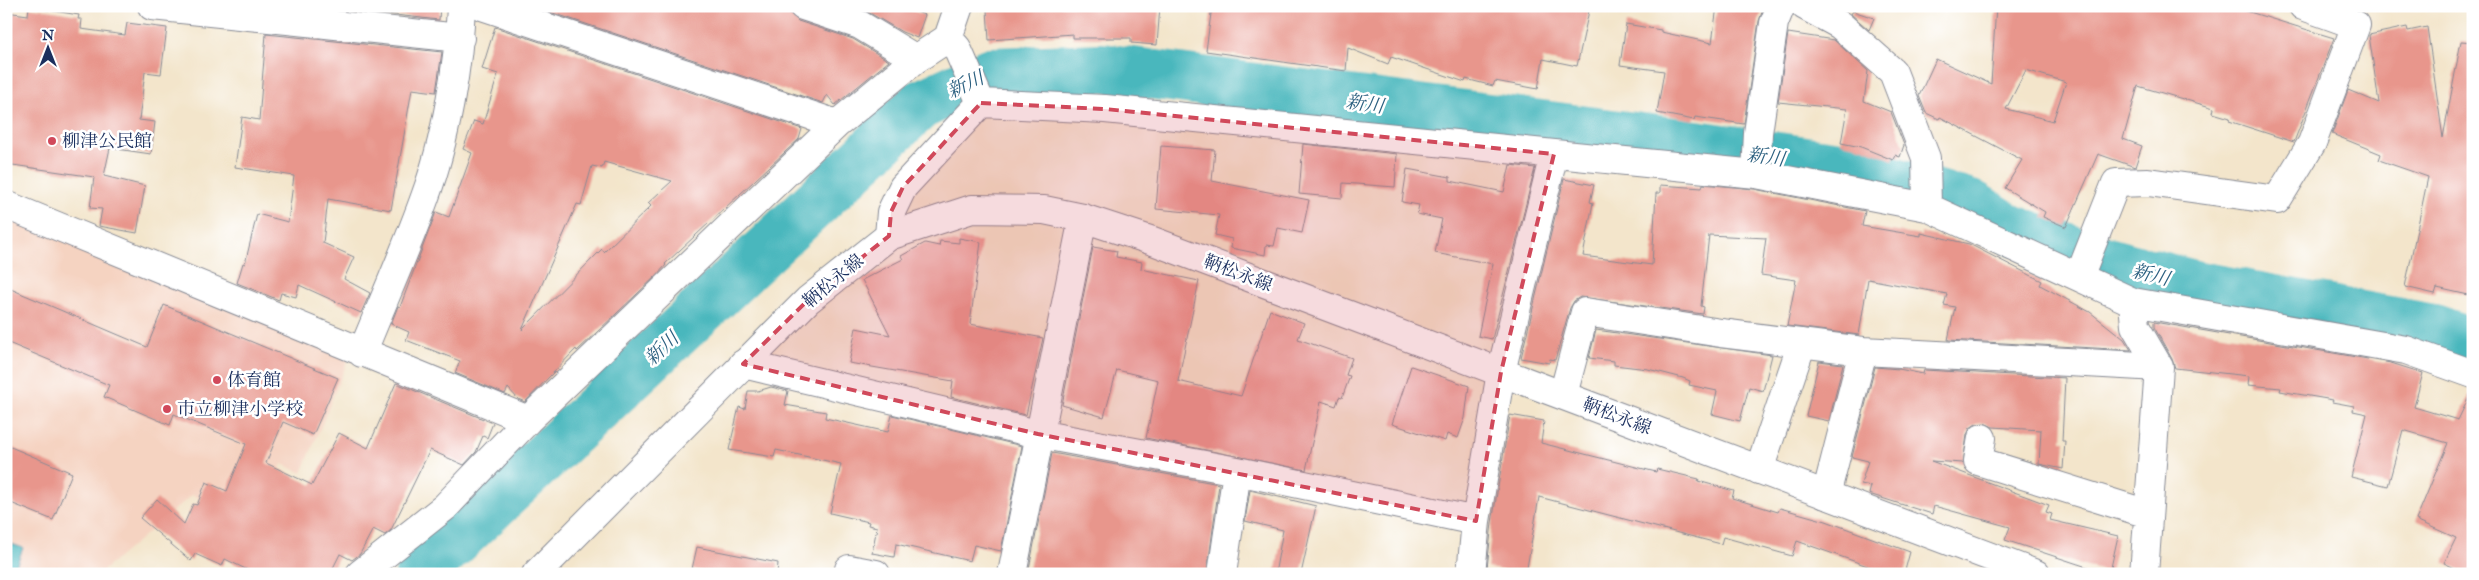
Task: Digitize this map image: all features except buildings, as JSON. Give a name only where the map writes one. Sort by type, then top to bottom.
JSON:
[{"type":"street","points":[[152,6],[460,38]]},
{"type":"street","points":[[362,353],[425,196],[439,150],[460,38],[461,6]]},
{"type":"street","points":[[482,6],[837,124]]},
{"type":"street","points":[[803,6],[860,25],[916,59]]},
{"type":"street","points":[[959,6],[953,43],[980,103]]},
{"type":"street","points":[[1756,174],[1758,132],[1774,23],[1781,6]]},
{"type":"street","points":[[1805,6],[1840,25],[1893,72],[1926,158],[1927,207]]},
{"type":"street","points":[[2079,277],[2116,183],[2148,182],[2277,200],[2312,143],[2356,25],[2303,6]]},
{"type":"street","points":[[360,574],[445,507],[528,420],[837,124],[916,59],[953,43]]},
{"type":"street","points":[[980,103],[1105,109],[1756,174],[1927,207],[2133,302],[2406,350],[2473,374]]},
{"type":"street","points":[[889,236],[891,212],[903,187],[980,103]]},
{"type":"street","points":[[1471,574],[1476,521],[1501,372],[1554,154]]},
{"type":"street","points":[[6,205],[528,420]]},
{"type":"street","name":"鞆松永線","points":[[536,574],[808,300],[889,236],[972,209],[1044,210],[1083,218],[1153,241],[2036,574]]},
{"type":"street","points":[[1012,574],[1038,434],[1083,218]]},
{"type":"street","points":[[2133,302],[2135,326],[2159,367],[2144,574]]},
{"type":"street","points":[[1563,395],[1585,312],[1863,351],[2159,367]]},
{"type":"street","points":[[1759,470],[1802,343]]},
{"type":"street","points":[[1826,495],[1863,351]]},
{"type":"street","points":[[743,364],[1038,434],[1237,471],[1476,521]]},
{"type":"street","points":[[1982,438],[1978,461],[2148,514]]},
{"type":"street","points":[[1222,574],[1237,471]]},
{"type":"street","points":[[849,569],[876,574]]},
{"type":"highlighted area","points":[[981,103],[1105,109],[1554,154],[1501,372],[1476,521],[1038,434],[743,364],[808,300],[889,236],[891,212],[903,187]]},
{"type":"shaded area","name":"市立柳津小学校","points":[[6,207],[350,355],[302,473],[282,464],[254,520],[192,495],[99,574],[6,574]]},
{"type":"water","points":[[6,542],[23,548],[13,574],[6,574]]},
{"type":"waterway","name":"新川","points":[[420,574],[920,105],[991,72],[1102,68],[1696,145],[1846,167],[1974,206],[2010,229],[2106,262],[2194,285],[2434,329],[2473,343]]},
{"type":"place","name":"柳津公民館","points":[[52,141]]},
{"type":"place","name":"体育館","points":[[217,380]]},
{"type":"place","name":"市立柳津小学校","points":[[167,409]]}]
